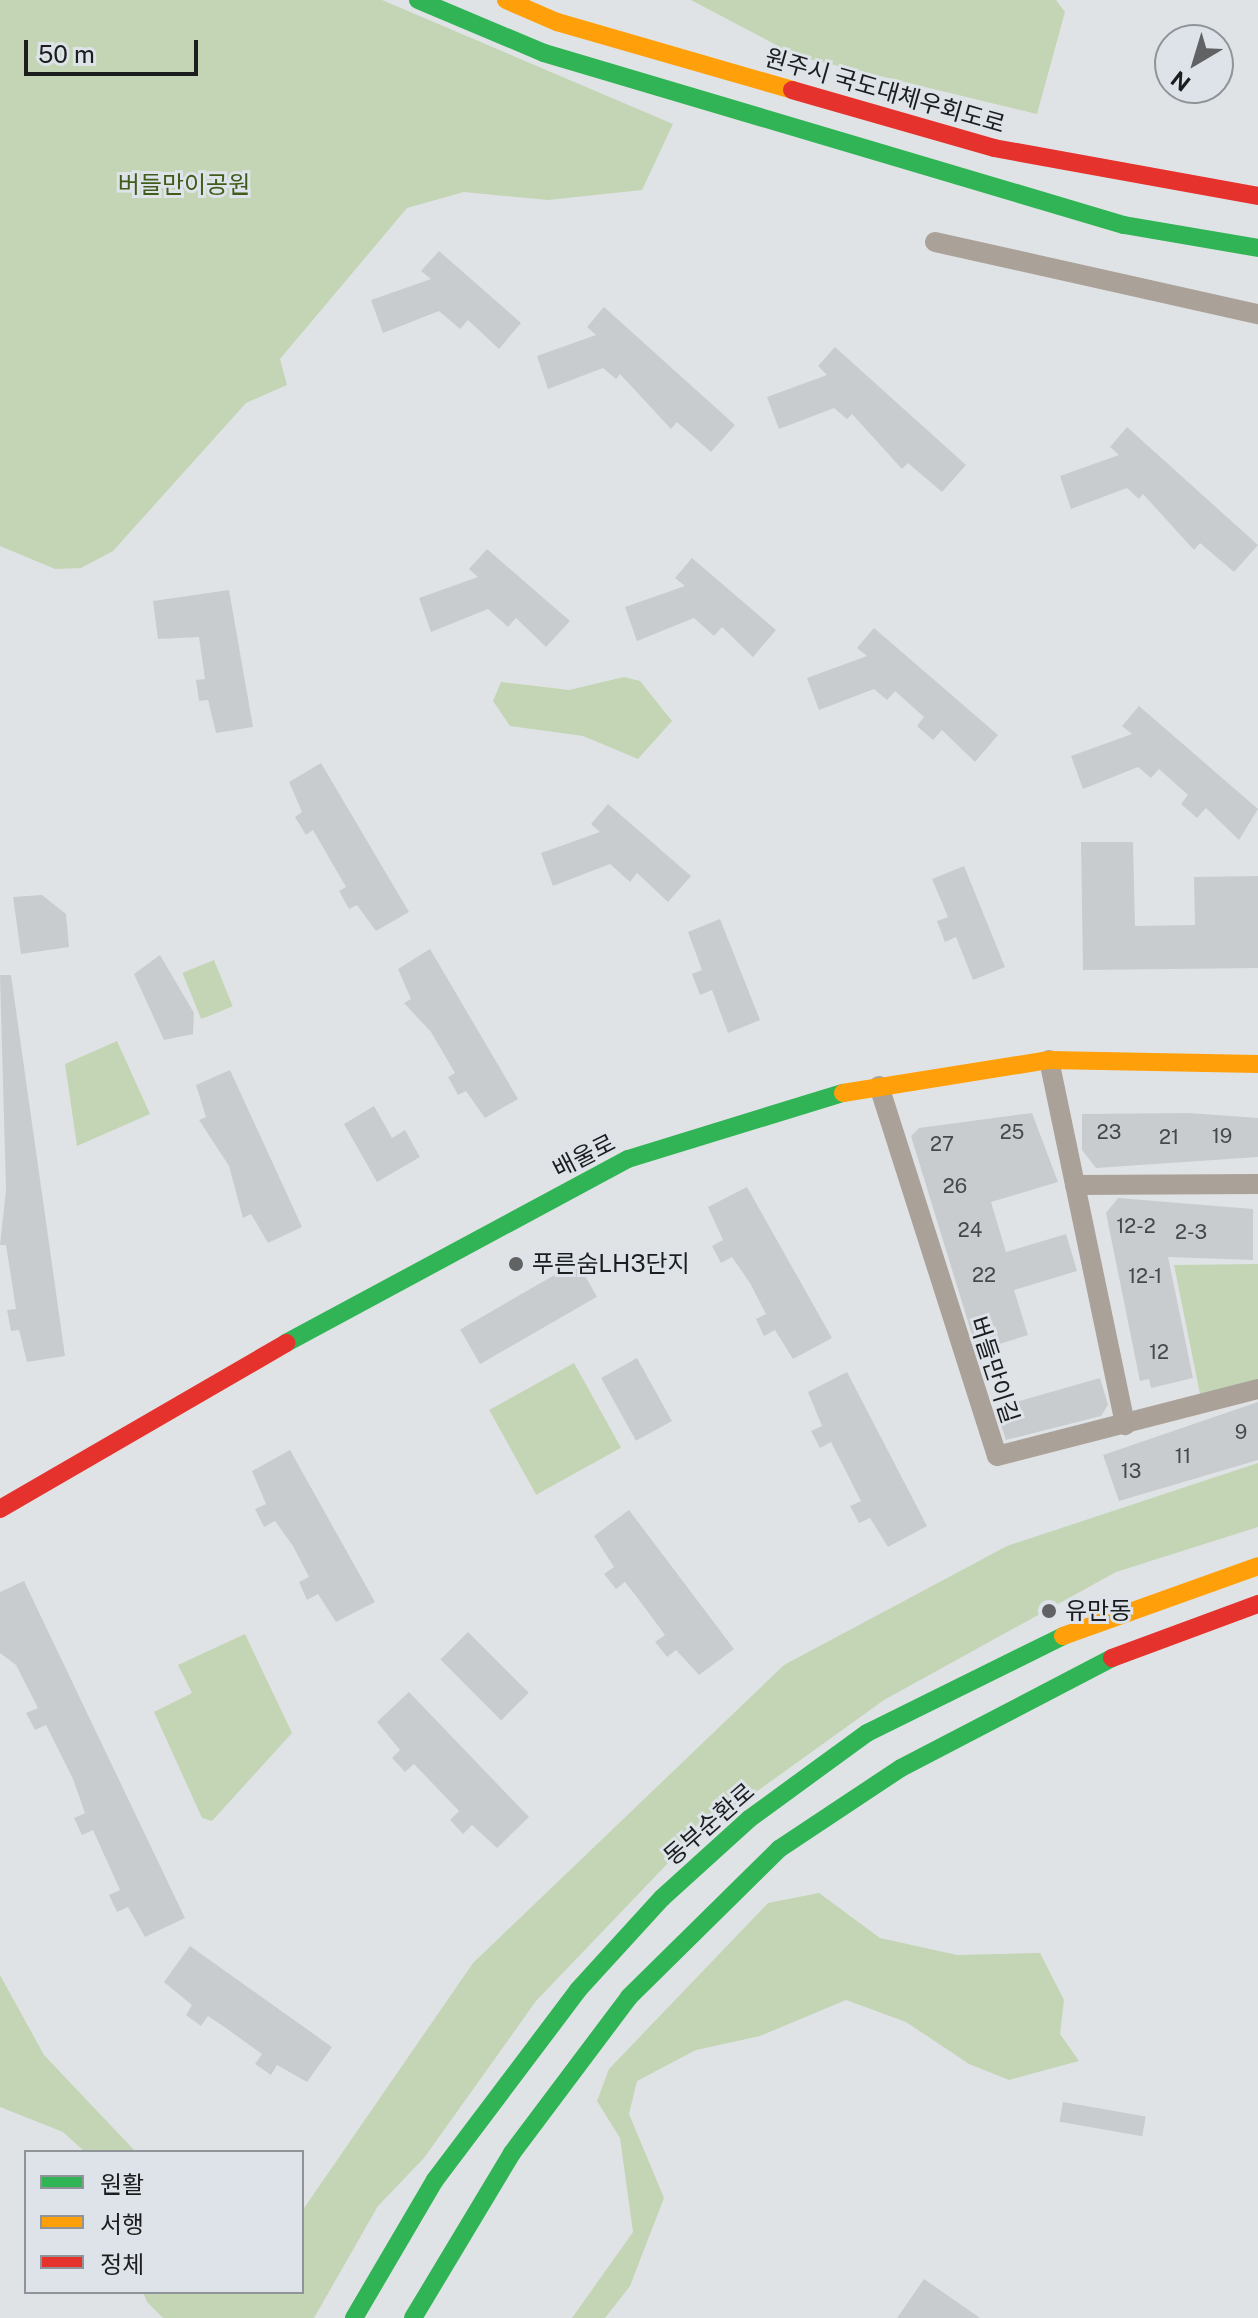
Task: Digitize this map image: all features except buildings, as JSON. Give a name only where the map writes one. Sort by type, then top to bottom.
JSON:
[{"type":"main road","points":[[418,0],[544,53],[1109,221],[1258,248]]},
{"type":"main road","name":"원주시 국도대체우회도로","points":[[506,0],[557,22],[994,148],[1258,196]]},
{"type":"main road","name":"배울로","points":[[0,1509],[411,1271],[628,1159],[879,1086],[1049,1060],[1258,1064]]},
{"type":"main road","name":"동부순환로","points":[[354,2318],[435,2180],[569,2002],[662,1898],[739,1828],[867,1733],[929,1699],[1079,1629],[1258,1566]]},
{"type":"main road","points":[[413,2318],[512,2153],[629,1997],[779,1849],[901,1768],[1094,1664],[1258,1604]]},
{"type":"street","points":[[935,242],[1258,314]]},
{"type":"street","points":[[1049,1060],[1125,1425]]},
{"type":"street","name":"버들만이길","points":[[879,1086],[992,1449],[1007,1459],[1258,1389]]},
{"type":"street","points":[[1075,1185],[1258,1184]]},
{"type":"green space","name":"버들만이공원","points":[[0,0],[382,0],[673,124],[642,190],[548,200],[464,192],[407,208],[280,359],[287,385],[246,403],[113,551],[81,568],[55,569],[0,546]]},
{"type":"green space","points":[[691,0],[1056,0],[1065,12],[1037,114],[797,56]]},
{"type":"green space","points":[[624,677],[640,681],[672,721],[638,759],[583,736],[510,726],[493,701],[501,682],[569,690]]},
{"type":"green space","points":[[214,960],[233,1006],[201,1019],[182,973]]},
{"type":"green space","points":[[117,1041],[150,1114],[77,1146],[65,1064]]},
{"type":"green space","points":[[1258,1264],[1258,1381],[1200,1394],[1174,1265]]},
{"type":"green space","points":[[574,1363],[621,1448],[536,1495],[489,1410]]},
{"type":"green space","points":[[1258,1463],[1258,1527],[1116,1572],[884,1700],[692,1838],[536,2001],[424,2158],[378,2206],[314,2318],[163,2318],[147,2302],[144,2294],[304,2294],[304,2208],[473,1963],[784,1665],[1007,1546]]},
{"type":"green space","points":[[245,1634],[292,1733],[212,1821],[202,1818],[154,1712],[192,1693],[178,1665]]},
{"type":"green space","points":[[819,1893],[880,1938],[957,1955],[1040,1953],[1064,2000],[1060,2034],[1079,2061],[1009,2080],[969,2064],[906,2022],[846,2000],[760,2036],[696,2050],[637,2081],[629,2114],[664,2198],[630,2286],[605,2318],[572,2318],[633,2232],[620,2138],[597,2101],[609,2069],[768,1903]]},
{"type":"green space","points":[[0,1975],[44,2055],[134,2150],[83,2150],[63,2132],[0,2107]]},
{"type":"traffic: fast","points":[[418,0],[544,53],[1124,225],[1258,248]]},
{"type":"traffic: fast","points":[[286,1343],[628,1159],[843,1093]]},
{"type":"traffic: fast","points":[[354,2318],[435,2180],[578,1990],[662,1898],[749,1819],[867,1733],[1063,1636]]},
{"type":"traffic: fast","points":[[413,2318],[512,2153],[629,1997],[779,1849],[901,1768],[1112,1658]]},
{"type":"traffic: slow","points":[[506,0],[557,22],[792,90]]},
{"type":"traffic: slow","points":[[843,1093],[1049,1060],[1258,1064]]},
{"type":"traffic: slow","points":[[1063,1636],[1258,1566]]},
{"type":"traffic: jam","points":[[792,90],[994,148],[1258,196]]},
{"type":"traffic: jam","points":[[0,1509],[286,1343]]},
{"type":"traffic: jam","points":[[1112,1658],[1258,1604]]},
{"type":"place","name":"푸른숨LH3단지","points":[[516,1264]]},
{"type":"place","name":"유만동","points":[[1049,1611]]}]
